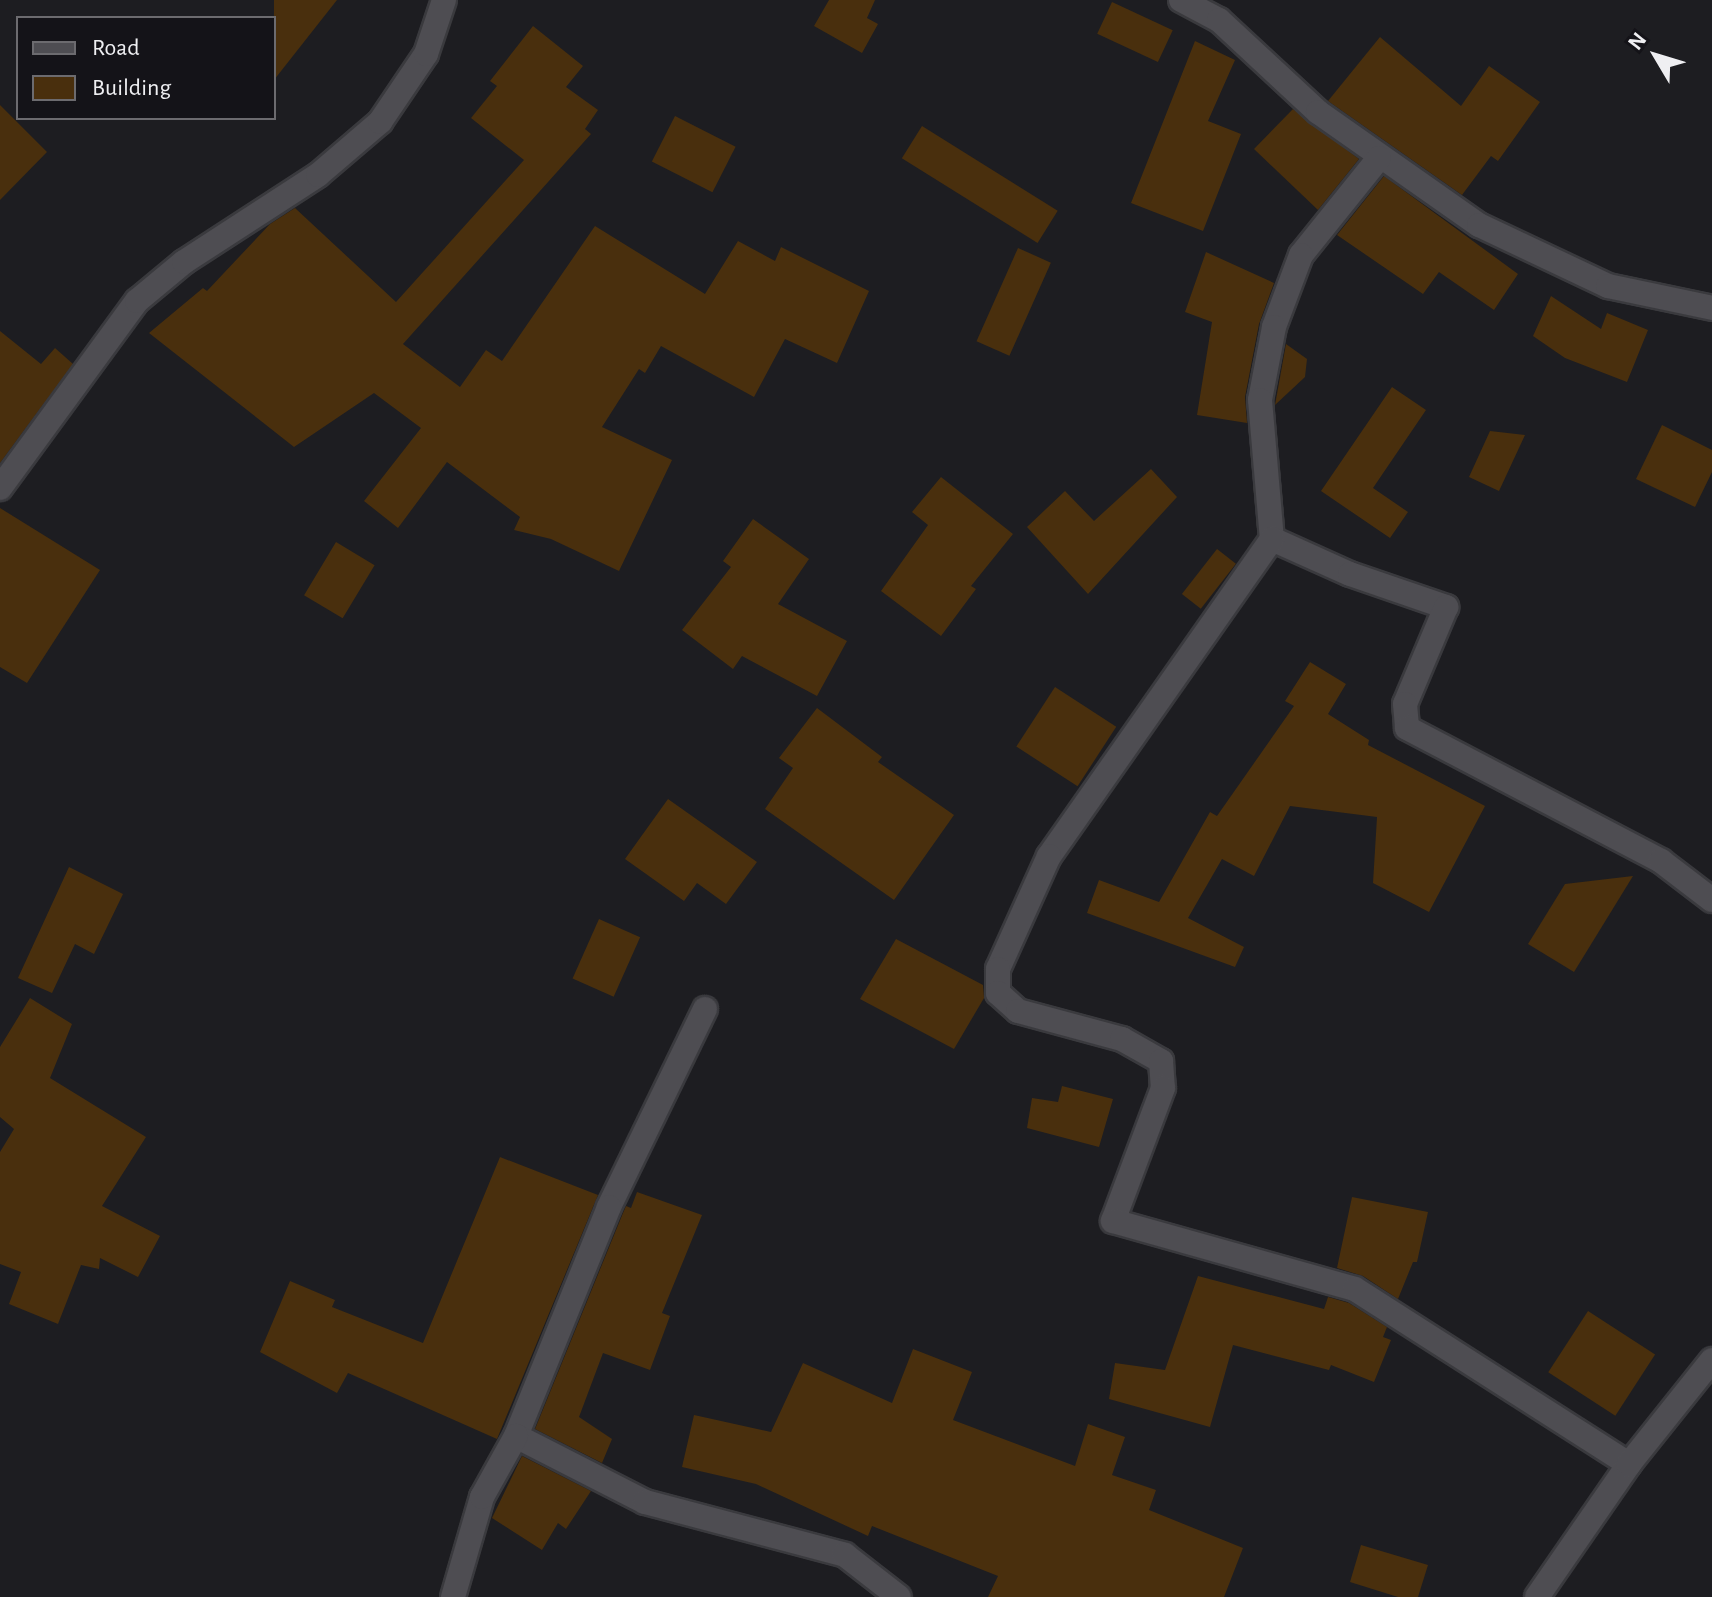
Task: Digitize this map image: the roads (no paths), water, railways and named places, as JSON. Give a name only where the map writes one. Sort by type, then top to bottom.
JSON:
[{"type":"street","points":[[0,488],[137,301],[184,262],[318,175],[380,122],[426,54],[444,0]]},
{"type":"street","points":[[1181,0],[1219,20],[1318,112],[1379,158],[1479,225],[1608,286],[1712,308]]},
{"type":"street","points":[[1379,158],[1301,255],[1274,327],[1260,400],[1272,539],[1049,856],[998,969],[998,993],[1018,1011],[1122,1039],[1161,1061],[1163,1088],[1113,1221],[1355,1289],[1629,1464]]},
{"type":"street","points":[[1272,539],[1350,574],[1446,607],[1405,704],[1407,728],[1661,861],[1712,900]]},
{"type":"street","points":[[453,1597],[482,1497],[516,1436],[609,1207],[705,1009]]},
{"type":"street","points":[[1537,1597],[1629,1464],[1712,1360]]},
{"type":"street","points":[[516,1436],[645,1502],[845,1555],[899,1597]]}]
